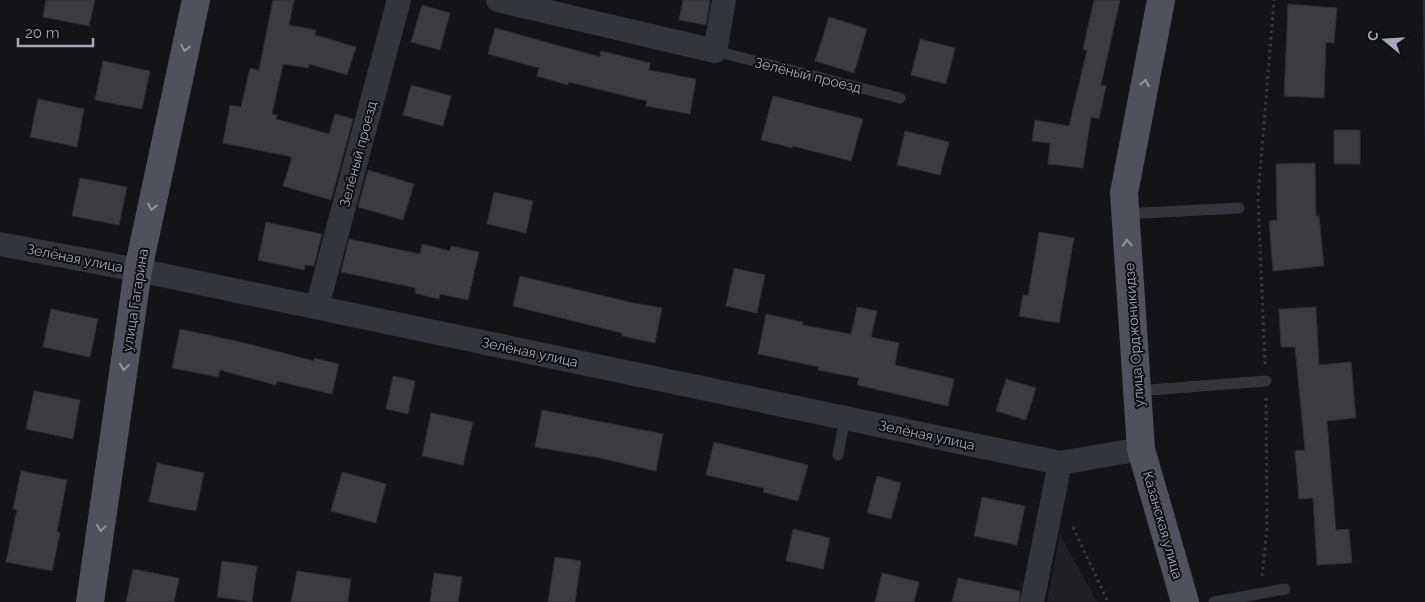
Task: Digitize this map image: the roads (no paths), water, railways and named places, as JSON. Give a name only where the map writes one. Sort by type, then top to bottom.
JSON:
[{"type":"main road","name":"улица Гагарина","points":[[90,602],[138,270],[196,0]]},
{"type":"main road","name":"улица Орджоникидзе","points":[[1141,449],[1124,193],[1162,0]]},
{"type":"main road","name":"Казанская улица","points":[[1141,449],[1185,602]]},
{"type":"street","name":"Зелёный проезд","points":[[316,307],[399,0]]},
{"type":"street","name":"Зелёный проезд","points":[[498,0],[715,51]]},
{"type":"street","points":[[715,51],[724,0]]},
{"type":"street","name":"Зелёная улица","points":[[0,244],[138,270],[1060,463]]},
{"type":"street","points":[[1032,602],[1060,463],[1141,449]]},
{"type":"lane","name":"Зелёный проезд","points":[[715,51],[900,98]]},
{"type":"lane","points":[[1126,214],[1239,208]]},
{"type":"lane","points":[[1137,391],[1266,381]]},
{"type":"lane","points":[[838,455],[845,418]]},
{"type":"lane","points":[[1214,602],[1284,589]]}]
